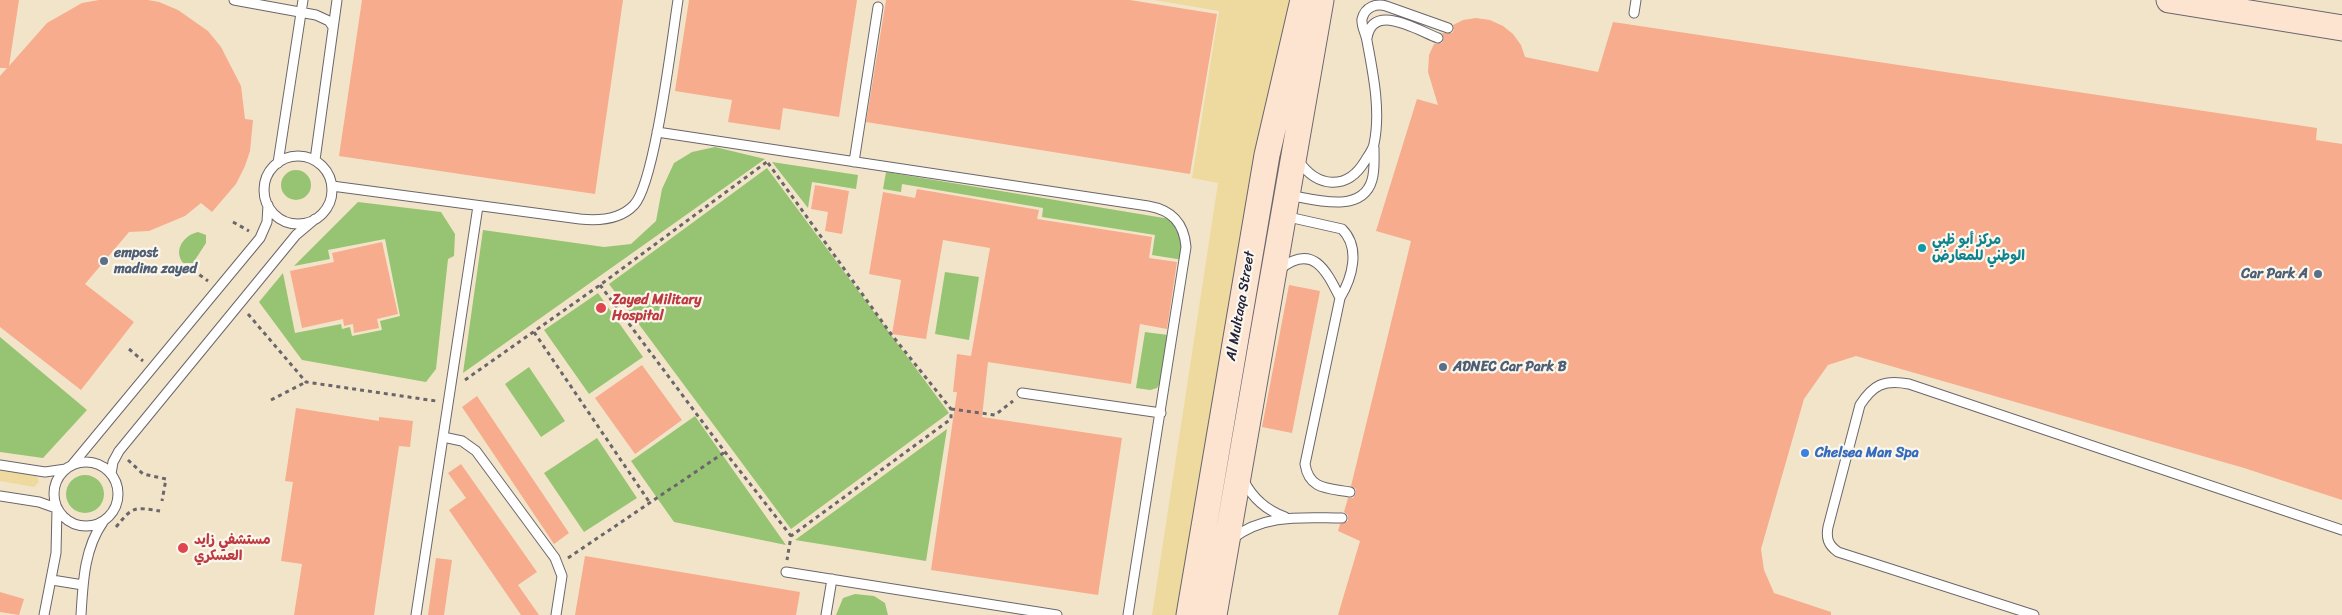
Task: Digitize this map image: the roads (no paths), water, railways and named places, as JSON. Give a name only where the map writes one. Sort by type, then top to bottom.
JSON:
[{"type":"street","name":"Al Multaqa Street","points":[[1189,615],[1272,203],[1303,0]]},
{"type":"street","name":"Al Multaqa Street","points":[[1214,615],[1272,276],[1272,203],[1294,154],[1322,0]]},
{"type":"street","points":[[2169,0],[2342,28]]},
{"type":"lane","points":[[234,0],[301,12],[323,18],[333,27]]},
{"type":"lane","points":[[278,163],[303,0]]},
{"type":"lane","points":[[315,160],[338,0]]},
{"type":"lane","points":[[332,186],[595,221],[624,213],[635,204],[641,192],[657,132],[678,0]]},
{"type":"lane","points":[[1634,13],[1636,0]]},
{"type":"lane","points":[[1272,203],[1349,202],[1360,198],[1372,182],[1376,112],[1367,38],[1362,23],[1365,12],[1375,5],[1386,6],[1448,28]]},
{"type":"lane","points":[[854,162],[878,7]]},
{"type":"lane","points":[[1367,38],[1370,27],[1374,23],[1385,19],[1438,38]]},
{"type":"lane","points":[[2314,23],[2342,36]]},
{"type":"lane","points":[[657,132],[1148,206],[1160,208],[1172,215],[1185,235],[1186,247],[1128,615]]},
{"type":"lane","points":[[1294,154],[1310,175],[1328,182],[1339,182],[1350,178],[1358,172],[1374,146]]},
{"type":"lane","points":[[111,474],[113,462],[119,451],[296,235],[314,219],[328,205],[332,186],[324,167],[315,160],[296,156],[278,163],[265,182],[265,197],[268,205],[281,219],[292,223],[303,223],[314,219]]},
{"type":"lane","points":[[1272,203],[1342,229],[1348,235],[1353,252],[1348,284],[1340,298],[1305,464],[1306,474],[1312,482],[1319,486],[1350,492]]},
{"type":"lane","points":[[44,615],[52,580],[58,531],[53,490],[60,475],[69,467],[260,238],[267,222],[268,205]]},
{"type":"lane","points":[[416,615],[478,206]]},
{"type":"lane","points":[[1272,276],[1288,263],[1299,259],[1313,260],[1324,267],[1340,298]]},
{"type":"lane","points":[[2034,615],[1838,552],[1832,548],[1828,542],[1828,527],[1860,405],[1868,392],[1887,383],[1909,384],[2342,530]]},
{"type":"lane","points":[[1022,393],[1161,413]]},
{"type":"lane","points":[[443,437],[462,441],[476,451],[559,564],[562,576],[556,615]]},
{"type":"lane","points":[[0,465],[35,472],[88,462],[97,464],[111,474],[116,484],[117,503],[109,517],[103,522],[95,525],[77,526],[69,522],[56,508],[39,502],[0,496]]},
{"type":"lane","points":[[1239,468],[1242,479],[1255,499],[1264,507],[1285,518]]},
{"type":"lane","points":[[1225,544],[1253,526],[1285,518],[1342,518]]},
{"type":"lane","points":[[81,615],[83,585],[91,546],[103,522]]},
{"type":"lane","points":[[786,572],[1056,615]]},
{"type":"lane","points":[[826,615],[832,579]]},
{"type":"lane","points":[[52,580],[83,585]]},
{"type":"place","name":"مركز أبو ظبي الوطني للمعارض","points":[[1922,248]]},
{"type":"place","name":"empost madina zayed","points":[[104,261]]},
{"type":"place","name":"Car Park A","points":[[2318,274]]},
{"type":"place","name":"Zayed Military Hospital","points":[[601,308]]},
{"type":"place","name":"ADNEC Car Park B","points":[[1443,367]]},
{"type":"place","name":"Chelsea Man Spa","points":[[1805,453]]},
{"type":"place","name":"مستشفي زايد العسكري","points":[[183,548]]}]
